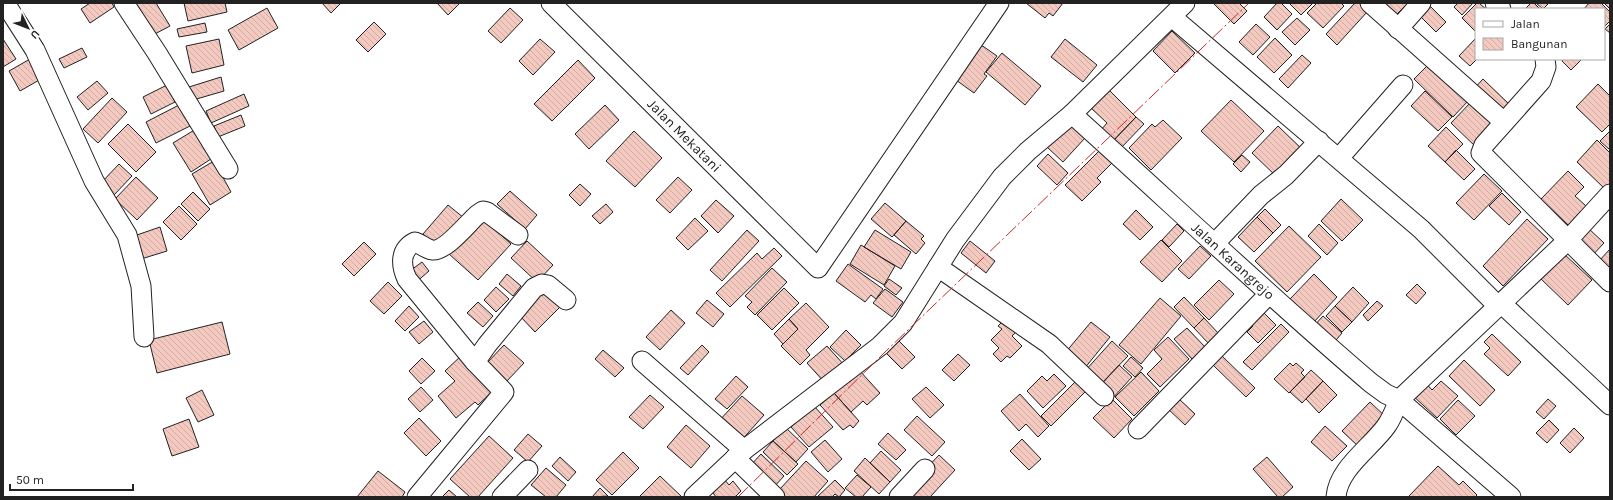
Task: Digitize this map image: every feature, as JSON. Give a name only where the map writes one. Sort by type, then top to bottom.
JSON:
[{"type":"street","points":[[5,3],[35,50],[94,181],[127,235],[141,286],[144,338]]},
{"type":"street","points":[[124,3],[157,53],[228,169]]},
{"type":"street","name":"Jalan Mekatani","points":[[551,3],[818,268],[999,3]]},
{"type":"street","points":[[694,497],[740,454],[880,346],[903,323],[973,213],[1002,177],[1028,151],[1072,114],[1172,17],[1184,3]]},
{"type":"street","points":[[1370,3],[1504,122]]},
{"type":"street","points":[[1398,29],[1421,3]]},
{"type":"street","points":[[1172,17],[1421,229],[1499,304],[1610,405]]},
{"type":"street","points":[[1545,60],[1546,67],[1541,81],[1484,145],[1481,155],[1610,282]]},
{"type":"street","points":[[1339,158],[1403,85]]},
{"type":"street","name":"Jalan Karangrejo","points":[[1072,114],[1215,243],[1269,294],[1372,383],[1386,394],[1399,400],[1511,497]]},
{"type":"street","points":[[1215,243],[1261,195],[1286,175],[1319,141]]},
{"type":"street","points":[[1336,497],[1336,491],[1349,468],[1388,424],[1399,400],[1567,241],[1610,194]]},
{"type":"street","points":[[416,497],[504,392],[475,362],[407,279],[402,268],[402,258],[406,249],[414,242],[429,249],[438,249],[447,244],[483,211],[487,212],[518,235]]},
{"type":"street","points":[[938,267],[1049,344],[1104,396]]},
{"type":"street","points":[[475,362],[487,345],[534,288],[542,284],[548,285],[566,300]]},
{"type":"street","points":[[1138,429],[1269,294]]},
{"type":"street","points":[[642,361],[740,454],[775,497]]},
{"type":"street","points":[[899,497],[925,469]]},
{"type":"street","points":[[502,497],[528,470]]},
{"type":"building","points":[[90,3],[112,3],[114,7],[90,23],[81,9]]},
{"type":"building","points":[[134,3],[156,3],[170,26],[153,35]]},
{"type":"building","points":[[184,3],[225,3],[227,12],[188,21]]},
{"type":"building","points":[[322,3],[341,3],[331,13]]},
{"type":"building","points":[[437,3],[460,3],[448,15]]},
{"type":"building","points":[[1026,3],[1063,3],[1053,16],[1049,13],[1045,18]]},
{"type":"building","points":[[1213,3],[1239,3],[1247,11],[1234,24]]},
{"type":"building","points":[[1277,3],[1281,3],[1292,14],[1277,30],[1264,17]]},
{"type":"building","points":[[1289,3],[1313,3],[1301,15]]},
{"type":"building","points":[[1317,3],[1341,3],[1344,6],[1323,28],[1307,13]]},
{"type":"building","points":[[1355,3],[1359,3],[1368,11],[1337,45],[1326,34]]},
{"type":"building","points":[[1377,3],[1408,3],[1393,18]]},
{"type":"building","points":[[1427,3],[1446,22],[1436,32],[1416,12]]},
{"type":"building","points":[[1458,3],[1473,3],[1462,15],[1454,7]]},
{"type":"building","points":[[1477,3],[1485,8],[1475,8],[1475,31],[1462,18]]},
{"type":"building","points":[[1531,3],[1534,3],[1539,8],[1526,8]]},
{"type":"building","points":[[1536,3],[1549,3],[1544,8]]},
{"type":"building","points":[[1589,3],[1601,3],[1610,12],[1610,21],[1605,26],[1605,8],[1585,8]]},
{"type":"building","points":[[1604,3],[1610,3],[1610,9]]},
{"type":"building","points":[[267,8],[278,28],[239,50],[228,30]]},
{"type":"building","points":[[510,8],[523,20],[501,43],[488,31]]},
{"type":"building","points":[[1297,18],[1310,30],[1295,45],[1282,32]]},
{"type":"building","points":[[374,22],[386,34],[368,52],[356,40]]},
{"type":"building","points":[[205,23],[207,32],[179,37],[177,29]]},
{"type":"building","points":[[1256,24],[1270,37],[1253,55],[1239,42]]},
{"type":"building","points":[[1610,24],[1610,33],[1605,29]]},
{"type":"building","points":[[1172,31],[1195,53],[1175,73],[1153,51]]},
{"type":"building","points":[[1275,38],[1292,55],[1274,73],[1257,57]]},
{"type":"building","points":[[3,39],[16,59],[3,67]]},
{"type":"building","points":[[219,39],[224,65],[192,73],[186,46]]},
{"type":"building","points":[[540,39],[555,52],[533,75],[519,61]]},
{"type":"building","points":[[1065,39],[1097,65],[1083,82],[1051,57]]},
{"type":"building","points":[[1475,39],[1476,60],[1470,66],[1459,56]]},
{"type":"building","points":[[977,42],[997,56],[984,74],[987,76],[974,93],[956,80]]},
{"type":"building","points":[[82,48],[87,57],[64,68],[59,59]]},
{"type":"building","points":[[1002,53],[1041,86],[1025,105],[986,72]]},
{"type":"building","points":[[1302,55],[1311,63],[1288,88],[1279,79]]},
{"type":"building","points":[[30,59],[41,79],[20,91],[9,71]]},
{"type":"building","points":[[578,60],[595,78],[552,121],[534,104]]},
{"type":"building","points":[[1562,60],[1581,60],[1571,70]]},
{"type":"building","points":[[1429,64],[1468,101],[1453,117],[1414,79]]},
{"type":"building","points":[[221,77],[224,91],[193,100],[189,87]]},
{"type":"building","points":[[1483,79],[1511,106],[1501,117],[1473,90]]},
{"type":"building","points":[[97,81],[108,93],[88,110],[77,97]]},
{"type":"building","points":[[1598,84],[1610,96],[1610,124],[1602,132],[1576,107]]},
{"type":"building","points":[[167,85],[175,102],[151,114],[143,97]]},
{"type":"building","points":[[1108,89],[1136,117],[1112,142],[1100,131],[1107,123],[1090,107]]},
{"type":"building","points":[[1425,91],[1452,117],[1438,131],[1411,106]]},
{"type":"building","points":[[244,94],[249,106],[211,123],[206,111]]},
{"type":"building","points":[[112,98],[127,112],[98,143],[83,129]]},
{"type":"building","points":[[1231,100],[1264,131],[1234,162],[1201,131]]},
{"type":"building","points":[[1471,102],[1496,126],[1476,147],[1451,123]]},
{"type":"building","points":[[179,105],[190,126],[156,143],[146,122]]},
{"type":"building","points":[[605,105],[619,120],[589,149],[575,134]]},
{"type":"building","points":[[241,115],[245,126],[218,137],[214,126]]},
{"type":"building","points":[[1136,117],[1144,124],[1120,149],[1112,142]]},
{"type":"building","points":[[1163,120],[1182,138],[1151,170],[1129,148],[1152,124],[1155,127]]},
{"type":"building","points":[[1069,123],[1085,138],[1063,162],[1047,147]]},
{"type":"building","points":[[128,124],[156,152],[136,172],[108,144]]},
{"type":"building","points":[[1278,126],[1304,151],[1278,178],[1252,153]]},
{"type":"building","points":[[1446,127],[1463,144],[1445,162],[1428,146]]},
{"type":"building","points":[[196,129],[214,157],[191,172],[173,143]]},
{"type":"building","points":[[634,131],[662,158],[635,187],[606,161]]},
{"type":"building","points":[[1610,131],[1610,150],[1600,141]]},
{"type":"building","points":[[1597,140],[1610,153],[1610,187],[1607,191],[1577,162]]},
{"type":"building","points":[[1456,150],[1475,169],[1464,180],[1445,162]]},
{"type":"building","points":[[1099,151],[1112,163],[1097,178],[1101,182],[1082,201],[1065,185]]},
{"type":"building","points":[[1048,154],[1068,173],[1057,185],[1037,166]]},
{"type":"building","points":[[1242,155],[1250,162],[1241,172],[1233,164]]},
{"type":"building","points":[[214,161],[231,192],[210,205],[192,174]]},
{"type":"building","points":[[119,164],[132,176],[114,195],[101,183]]},
{"type":"building","points":[[1568,171],[1584,187],[1575,196],[1586,206],[1568,225],[1541,199]]},
{"type":"building","points":[[1484,174],[1502,191],[1474,220],[1456,203]]},
{"type":"building","points":[[136,177],[158,198],[137,220],[115,199]]},
{"type":"building","points":[[678,177],[692,190],[670,213],[656,200]]},
{"type":"building","points":[[580,184],[591,194],[580,206],[569,195]]},
{"type":"building","points":[[510,191],[537,215],[525,229],[497,204]]},
{"type":"building","points":[[193,192],[210,209],[198,221],[181,204]]},
{"type":"building","points":[[1502,193],[1521,212],[1509,225],[1489,206]]},
{"type":"building","points":[[1341,199],[1363,220],[1342,241],[1321,221]]},
{"type":"building","points":[[716,200],[734,216],[718,233],[701,216]]},
{"type":"building","points":[[885,203],[906,221],[892,237],[871,219]]},
{"type":"building","points":[[606,204],[613,212],[600,224],[592,216]]},
{"type":"building","points":[[448,205],[464,218],[438,248],[423,234]]},
{"type":"building","points":[[179,206],[197,224],[181,240],[163,222]]},
{"type":"building","points":[[1265,209],[1281,225],[1273,233],[1257,217]]},
{"type":"building","points":[[1136,210],[1153,227],[1140,240],[1123,224]]},
{"type":"building","points":[[1257,217],[1273,233],[1254,252],[1238,237]]},
{"type":"building","points":[[482,218],[511,244],[478,280],[449,254]]},
{"type":"building","points":[[695,218],[708,231],[688,250],[676,238]]},
{"type":"building","points":[[1527,219],[1548,239],[1503,286],[1483,266]]},
{"type":"building","points":[[906,221],[924,236],[921,239],[925,243],[916,254],[894,235]]},
{"type":"building","points":[[1177,224],[1184,231],[1169,247],[1162,240]]},
{"type":"building","points":[[1319,224],[1338,243],[1327,255],[1308,236]]},
{"type":"building","points":[[1289,226],[1321,257],[1287,292],[1255,261]]},
{"type":"building","points":[[160,227],[167,251],[141,259],[134,236]]},
{"type":"building","points":[[1587,227],[1604,243],[1590,258],[1573,241]]},
{"type":"building","points":[[747,230],[759,241],[722,281],[710,270]]},
{"type":"building","points":[[875,230],[911,252],[901,269],[864,247]]},
{"type":"building","points":[[1161,240],[1182,261],[1162,282],[1140,262]]},
{"type":"building","points":[[527,241],[553,265],[537,282],[511,258]]},
{"type":"building","points":[[970,241],[995,261],[986,273],[961,253]]},
{"type":"building","points":[[364,242],[376,254],[354,276],[342,264]]},
{"type":"building","points":[[861,245],[895,266],[884,285],[850,264]]},
{"type":"building","points":[[1200,246],[1211,256],[1189,279],[1178,269]]},
{"type":"building","points":[[774,248],[782,256],[730,307],[716,293],[757,253],[762,259]]},
{"type":"building","points":[[1610,249],[1610,272],[1599,261]]},
{"type":"building","points":[[1563,253],[1592,280],[1568,305],[1540,278]]},
{"type":"building","points":[[422,262],[429,271],[415,283],[407,273]]},
{"type":"building","points":[[848,264],[883,289],[876,299],[871,295],[865,302],[836,281]]},
{"type":"building","points":[[772,268],[787,282],[755,315],[747,307],[752,302],[745,296]]},
{"type":"building","points":[[507,274],[521,286],[513,296],[499,284]]},
{"type":"building","points":[[1314,274],[1337,297],[1314,322],[1290,299]]},
{"type":"building","points":[[889,279],[902,288],[896,295],[884,286]]},
{"type":"building","points":[[1219,280],[1234,294],[1209,320],[1194,305]]},
{"type":"building","points":[[388,282],[402,296],[384,314],[370,301]]},
{"type":"building","points":[[1417,284],[1426,293],[1416,304],[1406,295]]},
{"type":"building","points":[[496,287],[509,299],[496,312],[484,300]]},
{"type":"building","points":[[1353,287],[1369,303],[1352,322],[1335,306]]},
{"type":"building","points":[[784,288],[799,303],[772,330],[757,315]]},
{"type":"building","points":[[885,289],[903,302],[892,317],[873,303]]},
{"type":"building","points":[[544,290],[561,306],[535,332],[519,315]]},
{"type":"building","points":[[1184,297],[1204,318],[1194,328],[1174,307]]},
{"type":"building","points":[[1160,298],[1181,316],[1141,364],[1119,345]]},
{"type":"building","points":[[707,300],[724,314],[713,327],[696,313]]},
{"type":"building","points":[[1377,301],[1383,306],[1368,321],[1363,315]]},
{"type":"building","points":[[478,302],[493,316],[483,327],[467,313]]},
{"type":"building","points":[[806,303],[829,327],[806,350],[810,355],[800,365],[781,346],[798,329],[789,319]]},
{"type":"building","points":[[409,306],[419,317],[405,331],[395,321]]},
{"type":"building","points":[[1335,306],[1352,322],[1342,332],[1326,316]]},
{"type":"building","points":[[671,310],[685,323],[660,350],[646,337]]},
{"type":"building","points":[[1261,310],[1276,325],[1258,343],[1247,332],[1253,326],[1249,323]]},
{"type":"building","points":[[1323,316],[1342,333],[1332,345],[1312,328]]},
{"type":"building","points":[[1006,318],[1018,330],[1012,336],[1022,346],[1010,358],[1007,356],[1001,362],[993,354],[999,348],[991,340],[1002,329],[998,326]]},
{"type":"building","points":[[1204,318],[1220,335],[1210,345],[1194,328]]},
{"type":"building","points":[[789,319],[798,329],[783,344],[774,334]]},
{"type":"building","points":[[424,321],[433,332],[419,344],[409,332]]},
{"type":"building","points":[[222,322],[230,354],[157,373],[149,340]]},
{"type":"building","points":[[1091,322],[1110,337],[1084,369],[1065,353]]},
{"type":"building","points":[[1281,324],[1289,332],[1252,370],[1243,362]]},
{"type":"building","points":[[1187,328],[1205,347],[1192,359],[1174,339]]},
{"type":"building","points":[[846,330],[861,345],[845,361],[830,347]]},
{"type":"building","points":[[1492,334],[1521,362],[1508,376],[1484,354],[1490,348],[1484,342]]},
{"type":"building","points":[[1168,337],[1189,359],[1160,387],[1147,374],[1162,359],[1154,350]]},
{"type":"building","points":[[896,338],[915,357],[902,369],[884,351]]},
{"type":"building","points":[[1112,341],[1128,356],[1100,385],[1085,371]]},
{"type":"building","points":[[504,345],[524,363],[506,382],[486,364]]},
{"type":"building","points":[[702,345],[709,352],[688,375],[680,368]]},
{"type":"building","points":[[827,346],[845,366],[825,383],[807,363]]},
{"type":"building","points":[[603,350],[624,368],[615,377],[595,359]]},
{"type":"building","points":[[958,354],[970,365],[954,381],[942,370]]},
{"type":"building","points":[[462,355],[494,390],[478,405],[475,402],[456,418],[438,396],[455,381],[445,371]]},
{"type":"building","points":[[1222,356],[1255,388],[1246,397],[1213,365]]},
{"type":"building","points":[[1131,357],[1143,368],[1135,377],[1123,366]]},
{"type":"building","points":[[422,358],[435,371],[421,384],[409,371]]},
{"type":"building","points":[[1464,360],[1495,390],[1480,406],[1449,376]]},
{"type":"building","points":[[1290,363],[1293,366],[1296,363],[1304,370],[1301,373],[1305,377],[1289,393],[1274,379]]},
{"type":"building","points":[[1119,365],[1132,377],[1112,399],[1099,387]]},
{"type":"building","points":[[859,370],[880,393],[867,405],[863,401],[851,412],[834,393]]},
{"type":"building","points":[[1311,370],[1323,381],[1302,403],[1290,392]]},
{"type":"building","points":[[1141,372],[1159,391],[1134,416],[1115,397]]},
{"type":"building","points":[[1054,374],[1066,386],[1043,408],[1027,391],[1042,376],[1047,381]]},
{"type":"building","points":[[736,376],[748,387],[727,409],[715,399]]},
{"type":"building","points":[[1077,380],[1087,390],[1051,426],[1041,416]]},
{"type":"building","points":[[1323,381],[1337,395],[1319,413],[1306,399]]},
{"type":"building","points":[[1424,381],[1432,390],[1441,381],[1458,396],[1437,418],[1411,394]]},
{"type":"building","points":[[421,387],[433,400],[420,412],[408,399]]},
{"type":"building","points":[[926,387],[944,405],[930,418],[912,399]]},
{"type":"building","points":[[202,390],[214,415],[198,422],[186,398]]},
{"type":"building","points":[[834,393],[859,421],[853,428],[850,425],[843,430],[820,405]]},
{"type":"building","points":[[1020,394],[1049,426],[1038,437],[1026,424],[1019,431],[1001,411]]},
{"type":"building","points":[[650,395],[664,407],[643,429],[629,417]]},
{"type":"building","points":[[742,396],[764,415],[740,442],[718,422]]},
{"type":"building","points":[[1176,396],[1195,414],[1185,425],[1166,407]]},
{"type":"building","points":[[1112,399],[1132,419],[1114,438],[1093,418]]},
{"type":"building","points":[[1548,399],[1556,406],[1544,419],[1536,412]]},
{"type":"building","points":[[1458,400],[1475,416],[1456,435],[1440,419]]},
{"type":"building","points":[[1370,402],[1388,419],[1360,448],[1342,431]]},
{"type":"building","points":[[814,406],[833,427],[809,447],[791,427]]},
{"type":"building","points":[[917,416],[945,442],[932,456],[904,430]]},
{"type":"building","points":[[419,418],[441,441],[426,456],[404,433]]},
{"type":"building","points":[[189,419],[199,447],[172,456],[163,429]]},
{"type":"building","points":[[1549,420],[1559,430],[1547,443],[1536,433]]},
{"type":"building","points":[[686,425],[710,446],[691,468],[667,447]]},
{"type":"building","points":[[1325,426],[1347,446],[1332,461],[1311,442]]},
{"type":"building","points":[[786,428],[808,449],[796,462],[773,441]]},
{"type":"building","points":[[1574,428],[1584,438],[1570,453],[1560,443]]},
{"type":"building","points":[[888,433],[906,450],[896,460],[878,444]]},
{"type":"building","points":[[528,434],[542,446],[528,462],[514,450]]},
{"type":"building","points":[[489,436],[513,458],[478,497],[470,497],[450,479]]},
{"type":"building","points":[[1022,439],[1041,459],[1029,470],[1010,451]]},
{"type":"building","points":[[825,440],[842,459],[828,472],[811,452]]},
{"type":"building","points":[[773,441],[798,464],[787,475],[763,452]]},
{"type":"building","points":[[881,451],[901,470],[890,482],[870,463]]},
{"type":"building","points":[[623,452],[639,468],[612,495],[596,480]]},
{"type":"building","points":[[761,454],[784,476],[773,488],[750,466]]},
{"type":"building","points":[[939,455],[955,470],[930,497],[914,497],[906,490]]},
{"type":"building","points":[[560,457],[576,472],[568,481],[552,466]]},
{"type":"building","points":[[1267,457],[1293,487],[1282,497],[1278,497],[1253,469]]},
{"type":"building","points":[[865,458],[890,482],[879,494],[854,471]]},
{"type":"building","points":[[806,461],[828,481],[814,497],[786,497],[779,490]]},
{"type":"building","points":[[1438,466],[1459,485],[1463,481],[1477,495],[1475,497],[1408,497]]},
{"type":"building","points":[[546,468],[566,485],[556,497],[546,497],[531,485]]},
{"type":"building","points":[[378,471],[405,492],[402,497],[357,497]]},
{"type":"building","points":[[857,475],[871,487],[862,497],[856,497],[845,488]]},
{"type":"building","points":[[660,476],[682,497],[639,497]]},
{"type":"building","points":[[724,479],[729,485],[733,481],[741,491],[735,497],[716,497],[711,490]]},
{"type":"building","points":[[835,480],[845,490],[839,497],[835,494],[832,497],[817,497]]},
{"type":"building","points":[[600,488],[608,496],[592,497]]},
{"type":"building","points":[[449,490],[457,497],[442,497]]},
{"type":"power","points":[[738,497],[884,353],[1249,3]]}]
